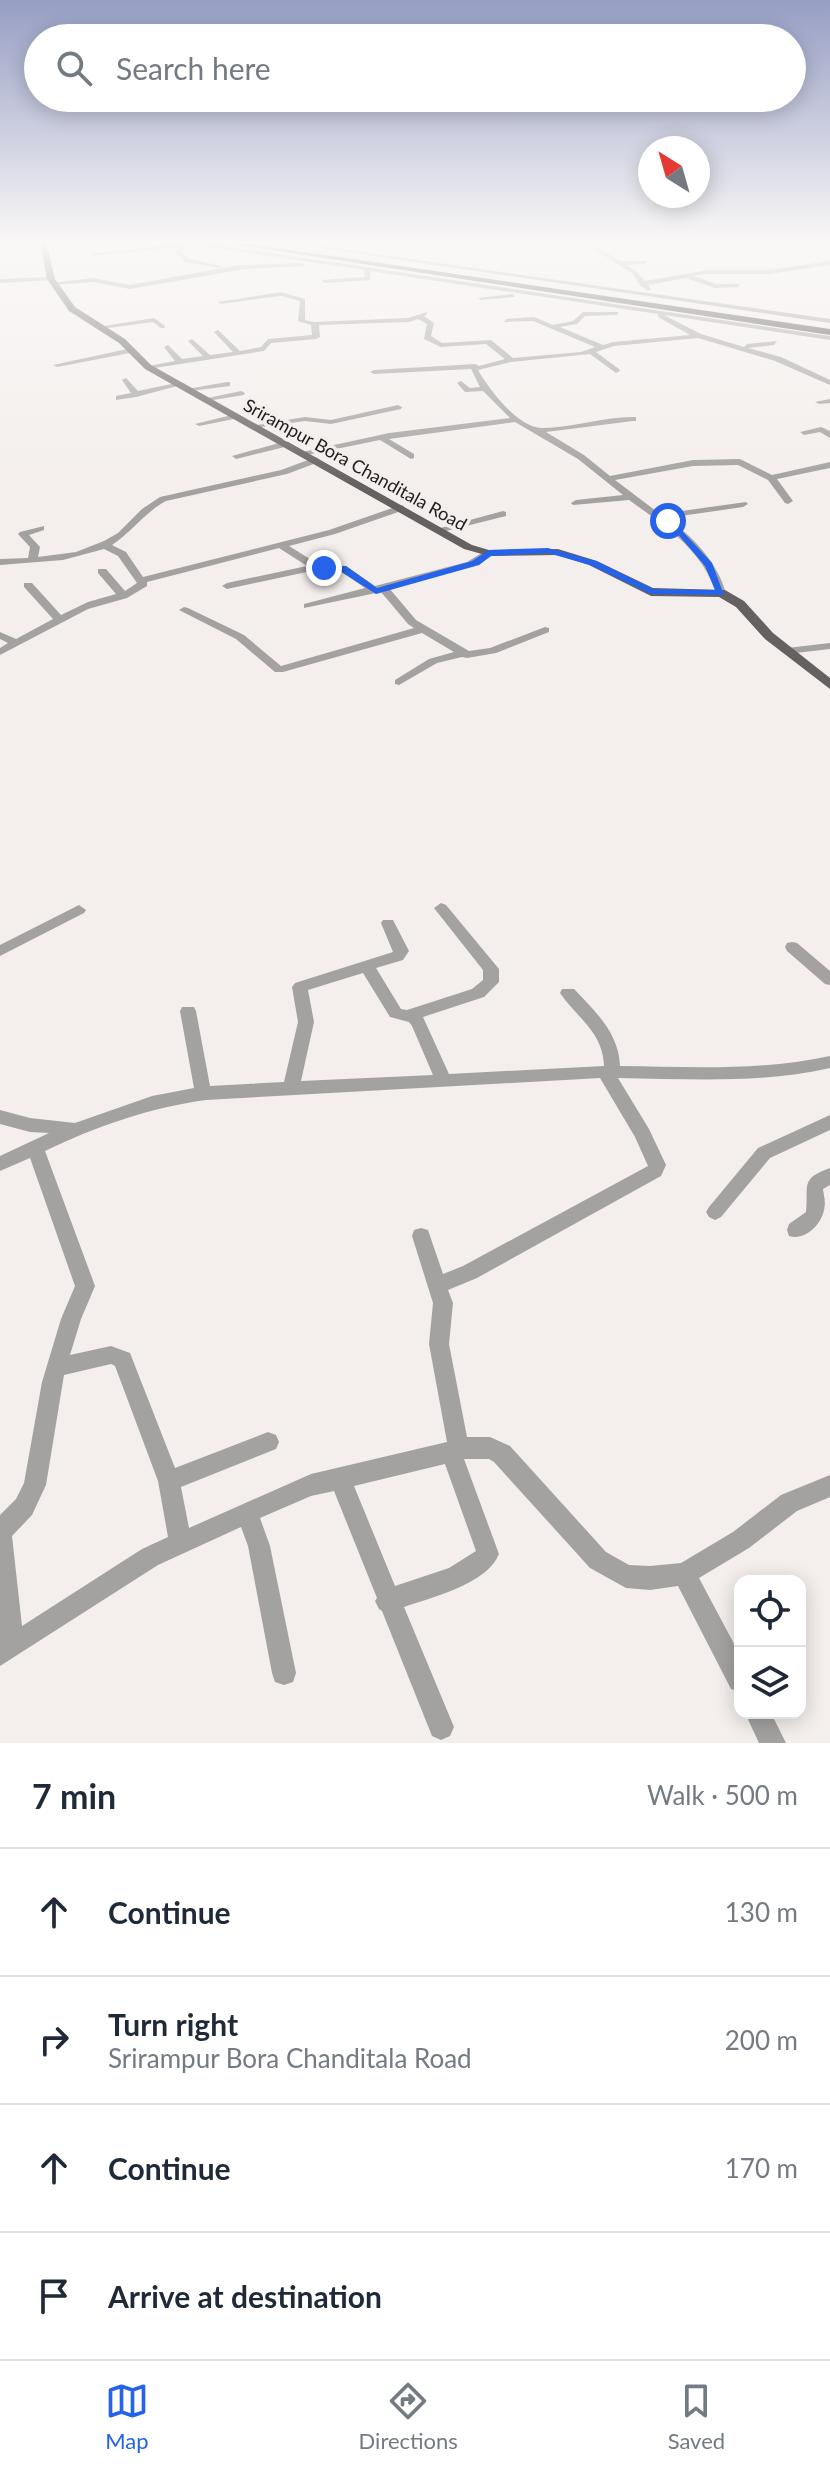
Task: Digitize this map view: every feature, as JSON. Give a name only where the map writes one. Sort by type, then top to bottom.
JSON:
[{"type":"highway","points":[[777,322],[830,330]]},
{"type":"highway","points":[[779,322],[830,330]]},
{"type":"main road","name":"Srirampur Bora Chanditala Road","points":[[93,322],[132,350],[148,367],[438,530],[489,553],[558,552],[593,563],[651,592],[721,593]]},
{"type":"main road","points":[[721,593],[740,604],[787,651],[830,685]]},
{"type":"street","points":[[101,327],[136,322]]},
{"type":"street","points":[[157,322],[163,327]]},
{"type":"street","points":[[307,322],[335,322]]},
{"type":"street","points":[[430,322],[427,337],[436,344],[486,342],[511,360]]},
{"type":"street","points":[[544,322],[601,347]]},
{"type":"street","points":[[556,326],[575,322]]},
{"type":"street","points":[[674,322],[698,336],[778,359],[830,383]]},
{"type":"street","points":[[731,322],[830,338]]},
{"type":"street","points":[[148,367],[266,348],[268,341],[318,337],[315,324]]},
{"type":"street","points":[[218,332],[237,352]]},
{"type":"street","points":[[374,372],[475,366],[698,336]]},
{"type":"street","points":[[192,341],[207,356]]},
{"type":"street","points":[[739,347],[774,343]]},
{"type":"street","points":[[168,347],[179,360]]},
{"type":"street","points":[[57,365],[132,350]]},
{"type":"street","points":[[592,352],[616,371]]},
{"type":"street","points":[[475,366],[483,389],[513,420],[578,454],[630,497],[662,516],[709,565],[721,593]]},
{"type":"street","points":[[126,380],[136,395]]},
{"type":"street","points":[[461,383],[468,390],[483,389]]},
{"type":"street","points":[[119,398],[227,384]]},
{"type":"street","points":[[207,399],[241,393]]},
{"type":"street","points":[[819,402],[830,401]]},
{"type":"street","points":[[255,426],[305,419],[331,422],[398,407]]},
{"type":"street","points":[[199,424],[236,416]]},
{"type":"street","points":[[536,431],[633,419]]},
{"type":"street","points":[[305,454],[382,438],[513,420]]},
{"type":"street","points":[[804,432],[821,429],[830,435]]},
{"type":"street","points":[[382,438],[411,456]]},
{"type":"street","points":[[236,456],[286,444]]},
{"type":"street","points":[[0,562],[33,561],[79,553],[119,536],[148,507],[163,499],[284,472],[316,460]]},
{"type":"street","points":[[608,479],[684,463],[737,462],[771,478],[788,501]]},
{"type":"street","points":[[771,478],[830,465]]},
{"type":"street","points":[[576,503],[630,497]]},
{"type":"street","points":[[662,516],[743,504]]},
{"type":"street","points":[[0,652],[92,604],[123,596],[138,588],[142,580],[401,508]]},
{"type":"street","points":[[438,530],[503,514]]},
{"type":"street","points":[[33,561],[35,547],[23,534],[41,528]]},
{"type":"street","points":[[102,544],[122,554],[142,580]]},
{"type":"street","points":[[279,544],[316,567]]},
{"type":"street","points":[[308,606],[380,590],[475,563],[489,553]]},
{"type":"street","points":[[227,586],[316,567],[340,567],[380,590],[407,618],[462,653]]},
{"type":"street","points":[[102,571],[123,596]]},
{"type":"street","points":[[28,585],[60,620]]},
{"type":"street","points":[[184,610],[240,637],[279,670],[423,629]]},
{"type":"street","points":[[399,682],[433,661],[462,653],[483,654],[545,630]]},
{"type":"street","points":[[0,635],[16,643]]},
{"type":"street","points":[[787,651],[830,646]]},
{"type":"street","points":[[407,1016],[478,993],[491,982],[491,969],[441,908]]},
{"type":"street","points":[[0,951],[79,910]]},
{"type":"street","points":[[291,1089],[306,1022],[300,987],[392,960],[401,951],[388,923]]},
{"type":"street","points":[[792,947],[830,980]]},
{"type":"street","points":[[368,968],[396,1013],[419,1023],[443,1080]]},
{"type":"street","points":[[438,1285],[470,1272],[655,1171],[657,1165],[643,1134],[608,1072],[613,1050],[609,1040],[568,993]]},
{"type":"street","points":[[188,1011],[203,1093]]},
{"type":"street","points":[[0,1164],[75,1128],[137,1107],[203,1093],[608,1072],[686,1074],[795,1068],[830,1062]]},
{"type":"street","points":[[0,1117],[30,1125],[75,1128]]},
{"type":"street","points":[[715,1212],[764,1153],[830,1122]]},
{"type":"street","points":[[6,1649],[1,1536],[6,1525],[24,1507],[35,1485],[49,1398],[71,1319],[85,1286],[35,1147]]},
{"type":"street","points":[[796,1230],[816,1218],[819,1209],[814,1186],[830,1175]]},
{"type":"street","points":[[387,1601],[468,1571],[484,1562],[488,1554],[455,1451],[439,1344],[443,1303],[421,1236]]},
{"type":"street","points":[[58,1367],[118,1355],[169,1481],[180,1543]]},
{"type":"street","points":[[169,1481],[268,1442]]},
{"type":"street","points":[[6,1649],[150,1557],[247,1513],[311,1485],[455,1451],[490,1448],[502,1454],[598,1560],[626,1576],[650,1578],[684,1574],[741,1540],[789,1503],[830,1486]]},
{"type":"street","points":[[339,1477],[441,1727]]},
{"type":"street","points":[[247,1513],[259,1546],[284,1673]]},
{"type":"street","points":[[684,1574],[734,1669]]},
{"type":"street","points":[[760,1719],[773,1743]]},
{"type":"route","points":[[324,568],[338,566],[376,591],[475,563],[489,553],[548,551],[593,563],[651,592],[721,593],[716,575],[709,565],[668,521]]}]
